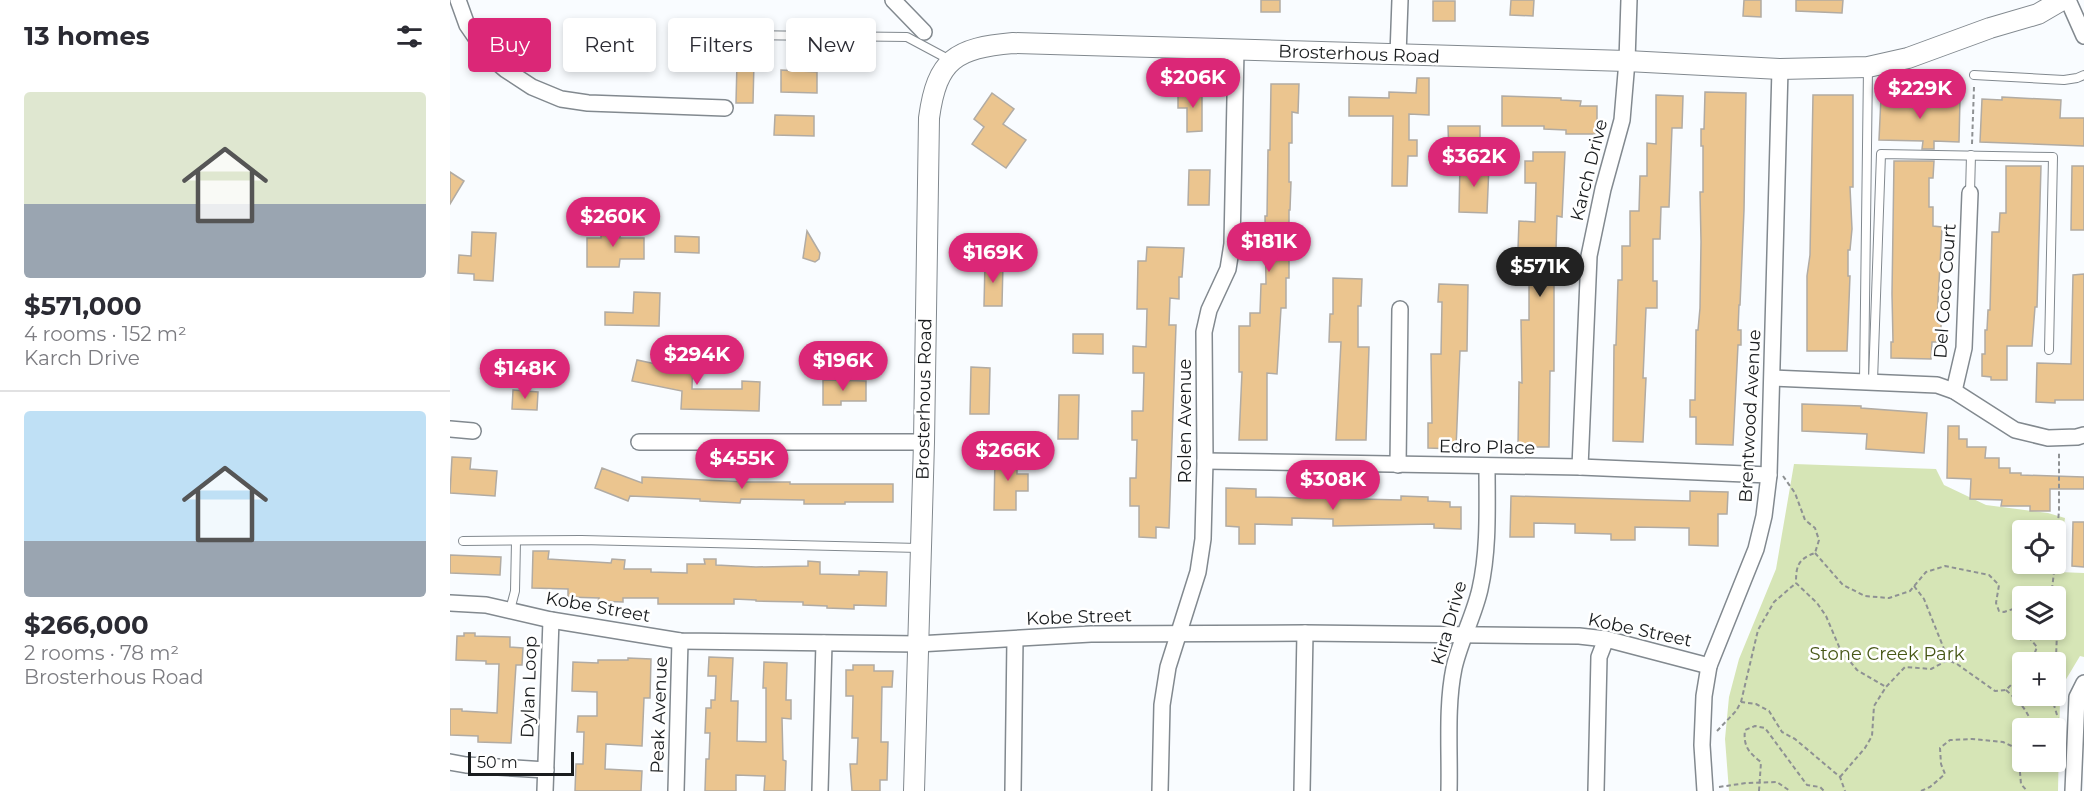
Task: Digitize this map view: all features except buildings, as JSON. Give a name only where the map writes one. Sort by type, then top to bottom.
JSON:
[{"type":"street","points":[[458,0],[467,25],[487,54],[532,87],[561,99],[588,103],[725,108]]},
{"type":"street","points":[[893,0],[924,32]]},
{"type":"street","points":[[1398,55],[1400,0]]},
{"type":"street","name":"Karch Drive","points":[[1580,467],[1589,256],[1603,189],[1622,120],[1629,0]]},
{"type":"street","name":"Brosterhous Road","points":[[914,791],[924,442],[929,118],[932,97],[939,77],[950,60],[968,50],[1013,43],[1627,61],[1780,69],[1868,68],[1908,58],[1990,28],[2038,14],[2062,0]]},
{"type":"street","points":[[2068,0],[2084,36]]},
{"type":"street","name":"Rolen Avenue","points":[[1160,791],[1162,705],[1168,666],[1198,572],[1203,539],[1204,332],[1209,310],[1228,269],[1233,244],[1236,50]]},
{"type":"street","name":"Brentwood Avenue","points":[[1705,790],[1701,745],[1704,696],[1709,666],[1756,549],[1764,516],[1769,475],[1780,69]]},
{"type":"street","name":"Del Coco Court","points":[[1954,391],[1964,348],[1970,193]]},
{"type":"street","points":[[1398,465],[1400,309]]},
{"type":"street","points":[[1773,378],[1937,385],[1954,391],[2015,430],[2048,438],[2084,435]]},
{"type":"street","points":[[450,429],[472,431]]},
{"type":"street","points":[[639,441],[924,442]]},
{"type":"street","name":"Edro Place","points":[[1205,461],[1580,467],[1769,475]]},
{"type":"street","name":"Kira Drive","points":[[1449,791],[1454,667],[1479,593],[1483,574],[1486,548],[1487,466]]},
{"type":"street","name":"Kobe Street","points":[[450,603],[486,604],[550,620],[681,641],[918,644],[1091,634],[1178,633],[1579,636],[1606,639],[1709,666]]},
{"type":"street","name":"Dylan Loop","points":[[545,791],[550,620]]},
{"type":"street","points":[[1302,791],[1305,633]]},
{"type":"street","points":[[1013,791],[1015,639]]},
{"type":"street","points":[[1596,791],[1599,657],[1606,639]]},
{"type":"street","name":"Peak Avenue","points":[[676,791],[681,641]]},
{"type":"street","points":[[820,791],[824,643]]},
{"type":"street","points":[[2073,791],[2077,697],[2084,683]]},
{"type":"street","points":[[450,762],[546,770]]},
{"type":"lane","points":[[774,35],[907,37],[950,60]]},
{"type":"lane","points":[[1868,68],[1868,381]]},
{"type":"lane","points":[[1974,75],[2064,80],[2084,75]]},
{"type":"lane","points":[[1868,381],[1881,154],[2053,157],[2049,350]]},
{"type":"lane","points":[[1970,193],[1971,155]]},
{"type":"lane","points":[[463,541],[581,540],[921,548]]},
{"type":"lane","points":[[510,610],[515,591],[516,542]]},
{"type":"path","points":[[1971,155],[1974,75]]},
{"type":"path","points":[[2058,520],[2060,437]]},
{"type":"path","points":[[1769,475],[1784,476],[1795,493],[1805,520],[1815,528],[1819,540],[1815,553]]},
{"type":"path","points":[[1815,553],[1804,556],[1799,563],[1796,584],[1822,610],[1840,649],[1857,670],[1886,687]]},
{"type":"path","points":[[1815,553],[1843,585],[1865,596],[1889,598],[1910,591],[1926,572],[1945,566],[1989,575],[1999,585],[1996,603],[1999,611],[2012,609]]},
{"type":"path","points":[[1715,733],[1736,711],[1741,702],[1758,630],[1774,602],[1796,584]]},
{"type":"path","points":[[1914,586],[1924,599],[1948,660],[1995,691],[2006,690],[2012,684]]},
{"type":"path","points":[[1840,777],[1865,748],[1872,736],[1874,706],[1886,687],[1905,667],[1931,669],[1948,660]]},
{"type":"path","points":[[2006,690],[2021,704],[2030,718]]},
{"type":"path","points":[[1741,702],[1756,704],[1769,711],[1782,732],[1795,739],[1840,777],[1845,791]]},
{"type":"path","points":[[1759,791],[1761,762],[1754,757],[1744,741],[1745,730],[1755,726],[1765,728],[1807,785],[1820,787],[1824,791]]},
{"type":"path","points":[[1921,791],[1930,787],[1945,774],[1941,764],[1940,748],[1950,740],[1972,739],[2012,745]]},
{"type":"path","points":[[2021,772],[2021,784],[2027,791]]},
{"type":"path","points":[[1705,790],[1759,782],[1777,782],[1790,791]]},
{"type":"green space","name":"Stone Creek Park","points":[[1794,464],[1936,469],[1944,485],[1986,505],[2048,513],[2065,518],[2065,520],[2012,520],[2012,574],[2084,573],[2084,657],[2080,656],[2066,679],[2066,652],[2012,652],[2012,706],[2060,706],[2060,718],[2012,718],[2012,772],[2058,772],[2058,791],[1729,791],[1725,739],[1729,697],[1739,659],[1776,569]]}]
